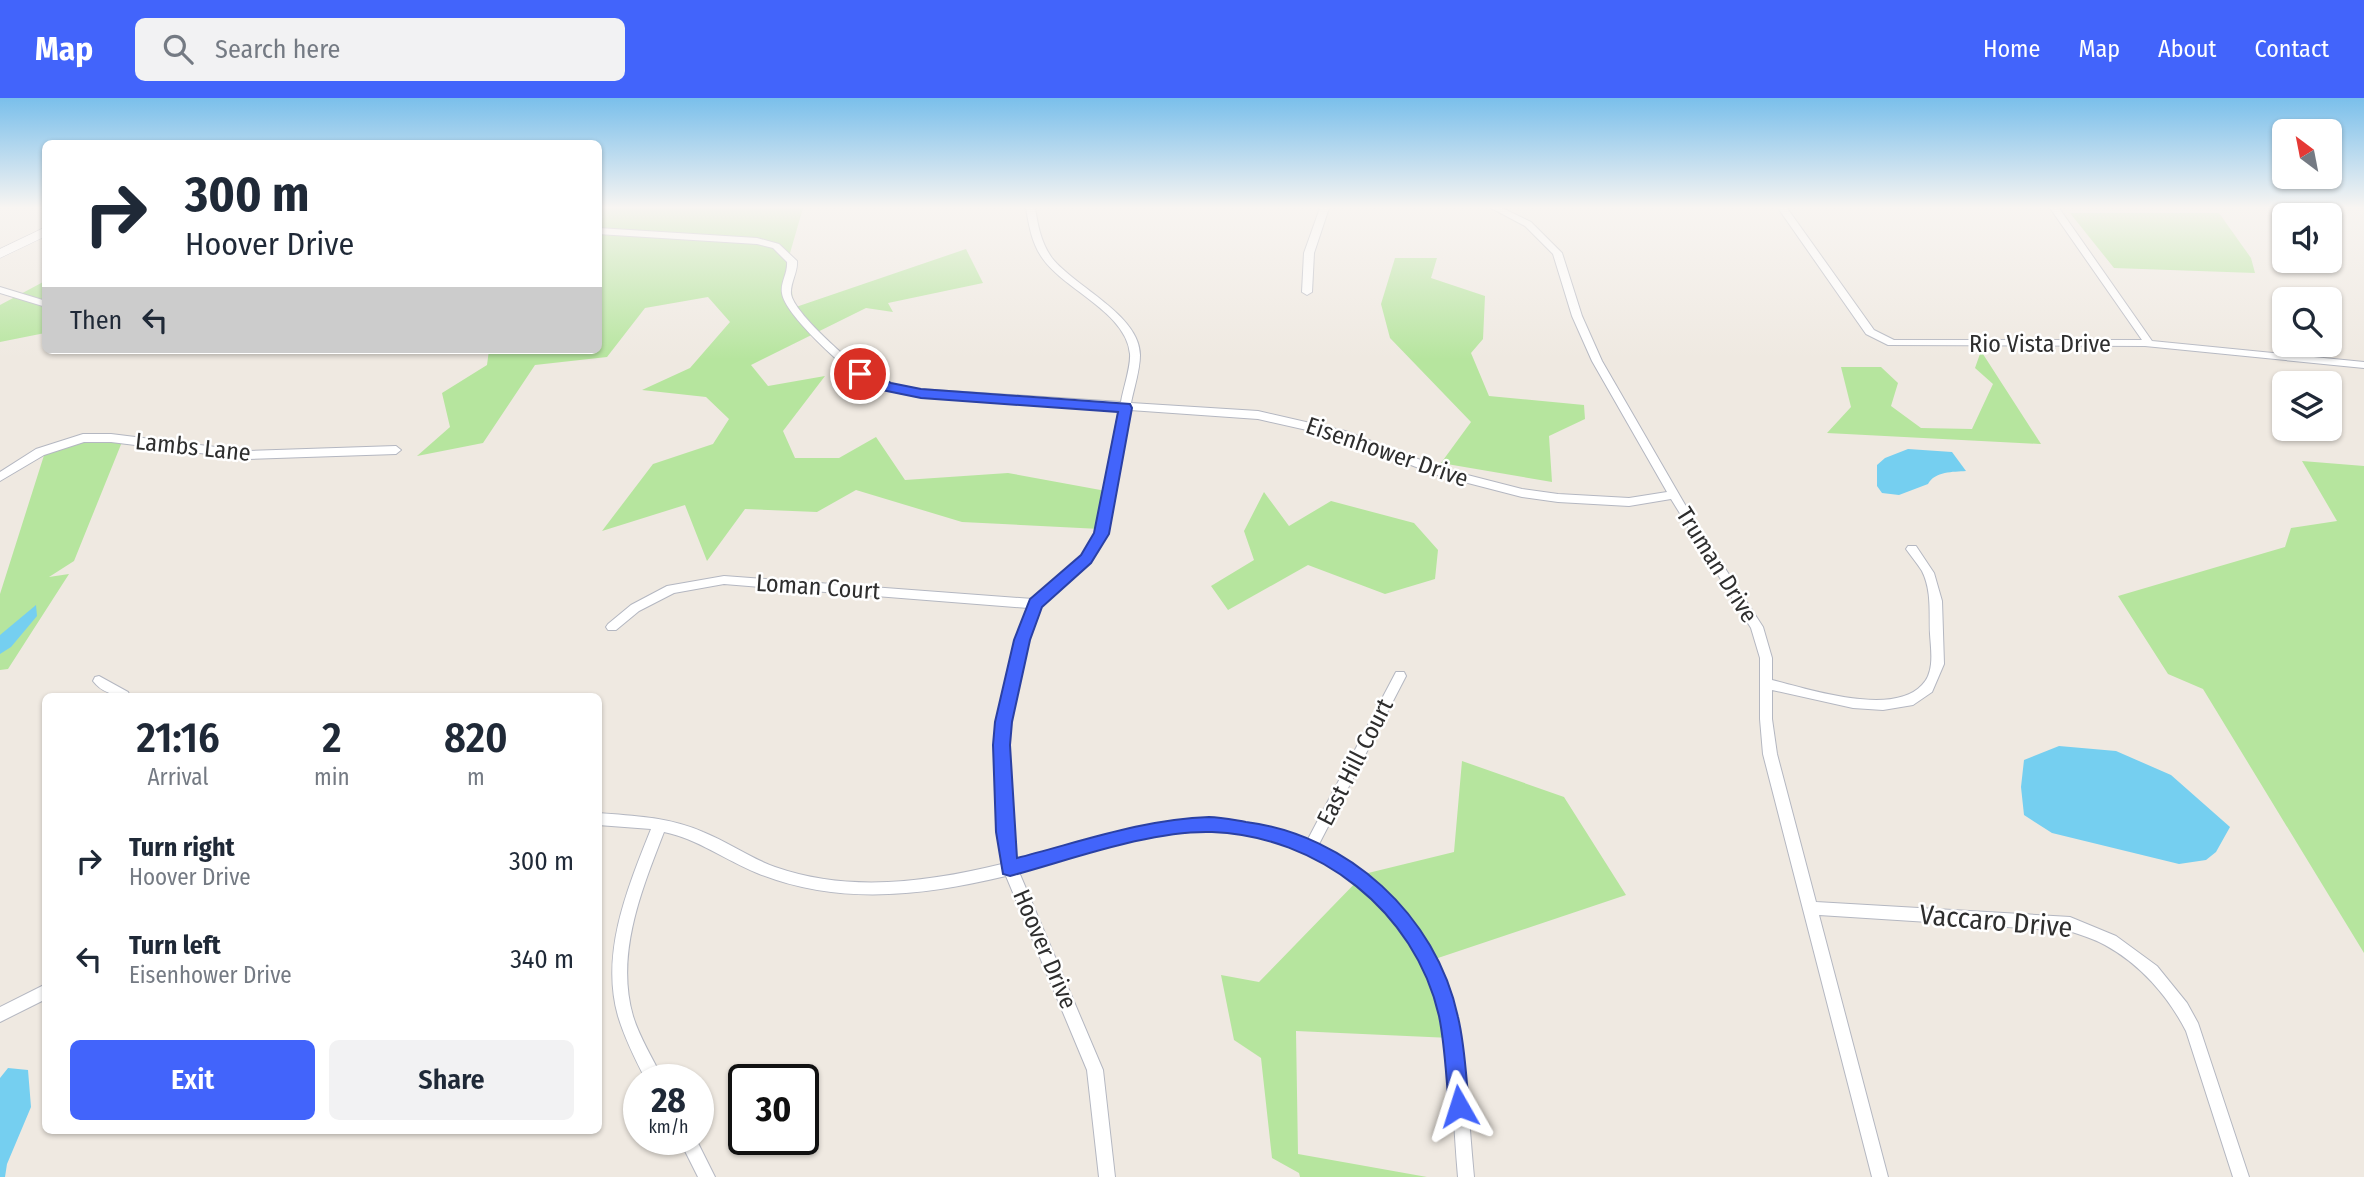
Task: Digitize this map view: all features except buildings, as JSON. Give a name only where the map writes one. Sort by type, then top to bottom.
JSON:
[{"type":"street","name":"Eisenhower Drive","points":[[789,258],[792,261],[793,274],[786,290],[790,304],[849,365],[887,387],[921,394],[1125,408],[1234,412],[1288,420],[1341,434],[1441,472],[1522,493],[1629,502],[1674,495]]},
{"type":"street","name":"Hoover Drive","points":[[1048,258],[1070,284],[1115,315],[1130,334],[1135,354],[1101,534],[1086,559],[1035,604],[1022,640],[1004,722],[1002,745],[1010,868],[1095,1070],[1107,1177]]},
{"type":"street","points":[[1307,292],[1309,258]]},
{"type":"street","name":"Truman Drive","points":[[1559,258],[1585,338],[1674,495],[1757,627],[1766,657],[1770,754],[1880,1177]]},
{"type":"street","name":"Rio Vista Drive","points":[[1818,258],[1866,327],[1883,341],[1901,345],[2149,343],[2364,365]]},
{"type":"street","points":[[2089,258],[2149,343]]},
{"type":"street","points":[[0,290],[8,295],[42,303]]},
{"type":"street","name":"Lambs Lane","points":[[0,477],[40,452],[83,438],[111,438],[248,455],[396,450]]},
{"type":"street","points":[[1765,683],[1871,706],[1902,704],[1916,698],[1934,681],[1939,671],[1938,636],[1934,619],[1936,603],[1929,569],[1912,549]]},
{"type":"street","name":"Loman Court","points":[[612,627],[635,608],[671,589],[723,580],[1035,604]]},
{"type":"street","name":"East Hill Court","points":[[1311,848],[1400,677]]},
{"type":"street","points":[[99,681],[119,693]]},
{"type":"street","points":[[602,819],[660,824],[707,840],[749,863],[780,875],[838,887],[900,888],[1010,868],[1154,830],[1185,826],[1241,827],[1268,832],[1311,848],[1354,873],[1378,893],[1410,930],[1430,963],[1441,989],[1452,1035],[1466,1177]]},
{"type":"street","points":[[647,1064],[633,1039],[624,1011],[620,953],[630,900],[660,824]]},
{"type":"street","name":"Vaccaro Drive","points":[[1811,908],[2070,923],[2111,941],[2152,971],[2182,1008],[2193,1028],[2241,1177]]},
{"type":"street","points":[[0,1015],[42,993]]},
{"type":"street","points":[[695,1155],[707,1177]]},
{"type":"green space","points":[[602,258],[790,258],[793,308],[939,258],[971,258],[983,283],[888,303],[893,312],[866,308],[751,365],[768,386],[825,376],[783,431],[795,458],[839,458],[876,437],[905,480],[1008,473],[1106,491],[1100,529],[962,522],[856,490],[817,512],[745,509],[707,561],[685,505],[602,531],[653,464],[713,444],[729,419],[706,397],[642,390],[690,368],[730,322],[708,297],[645,308],[607,357],[535,365],[483,443],[417,456],[450,427],[442,393],[487,365],[488,354],[602,354]]},
{"type":"green space","points":[[1395,258],[1437,258],[1431,278],[1485,296],[1483,339],[1471,353],[1489,396],[1584,405],[1585,419],[1549,436],[1552,482],[1441,463],[1471,422],[1390,338],[1381,304]]},
{"type":"green space","points":[[2106,258],[2251,258],[2255,273],[2114,268]]},
{"type":"green space","points":[[42,283],[42,334],[0,342],[0,305]]},
{"type":"green space","points":[[1981,351],[2041,444],[1827,433],[1851,407],[1841,367],[1881,367],[1898,383],[1891,406],[1921,428],[1972,429],[1993,384],[1975,368]]},
{"type":"green space","points":[[86,437],[122,442],[74,561],[49,577],[69,574],[8,669],[0,670],[0,594],[46,449]]},
{"type":"green space","points":[[2302,461],[2364,466],[2364,953],[2203,689],[2168,674],[2118,596],[2285,547],[2291,528],[2337,521]]},
{"type":"green space","points":[[1264,492],[1289,526],[1331,501],[1414,523],[1438,550],[1435,579],[1385,594],[1308,565],[1228,610],[1211,586],[1254,560],[1244,531]]},
{"type":"green space","points":[[1462,761],[1564,797],[1626,895],[1435,959],[1451,1038],[1296,1031],[1298,1154],[1427,1177],[1300,1177],[1299,1173],[1272,1158],[1261,1058],[1234,1040],[1221,975],[1259,982],[1364,874],[1454,852]]},
{"type":"water","points":[[1908,449],[1952,452],[1966,471],[1940,474],[1928,484],[1899,495],[1882,493],[1877,486],[1877,465],[1885,458]]},
{"type":"water","points":[[36,605],[37,616],[11,647],[0,654],[0,635]]},
{"type":"water","points":[[2059,746],[2116,751],[2171,775],[2230,827],[2216,852],[2206,860],[2179,864],[2052,833],[2024,815],[2021,787],[2024,760]]},
{"type":"water","points":[[8,1068],[28,1070],[31,1107],[7,1164],[5,1177],[0,1177],[0,1078]]},
{"type":"route","points":[[860,374],[887,387],[921,394],[1125,408],[1101,534],[1086,559],[1035,604],[1022,640],[1004,722],[1002,745],[1005,832],[1010,868],[1154,830],[1211,825],[1268,832],[1332,858],[1378,893],[1397,913],[1430,963],[1441,989],[1452,1035],[1459,1106]]}]
